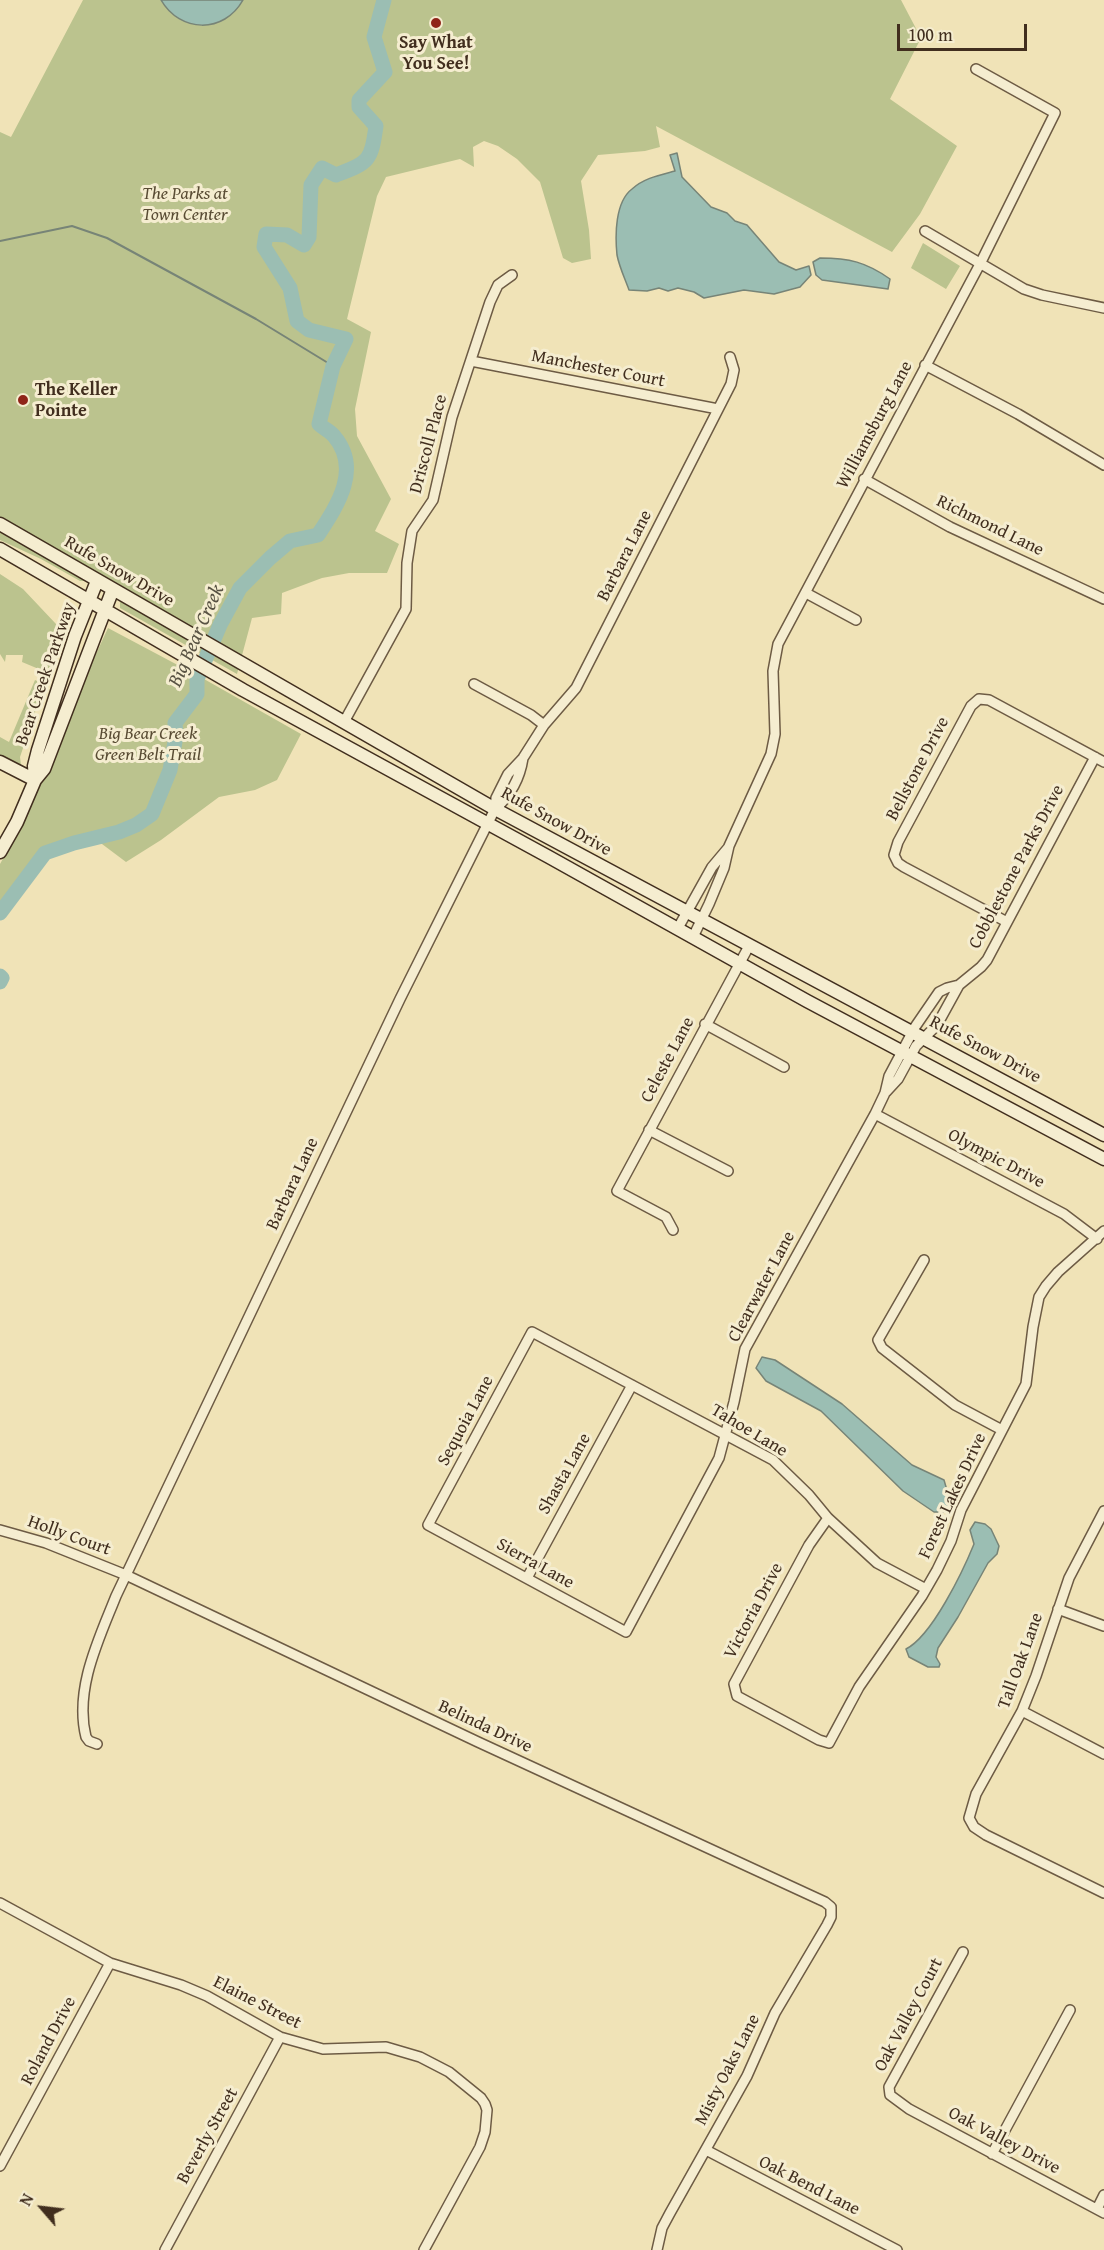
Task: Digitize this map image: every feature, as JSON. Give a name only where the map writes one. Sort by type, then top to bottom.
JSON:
[{"type":"main road","name":"Rufe Snow Drive","points":[[0,524],[495,809],[749,946],[1104,1159]]},
{"type":"main road","name":"Rufe Snow Drive","points":[[0,549],[243,690],[739,963],[1104,1135]]},
{"type":"main road","name":"Bear Creek Parkway","points":[[35,780],[34,766],[38,750],[75,636],[97,581]]},
{"type":"main road","name":"Bear Creek Parkway","points":[[0,852],[17,822],[35,780],[44,769],[113,589]]},
{"type":"main road","points":[[0,762],[35,780]]},
{"type":"street","name":"Williamsburg Lane","points":[[693,937],[724,868],[729,846],[771,754],[775,734],[773,671],[778,644],[980,264],[1055,113],[976,69]]},
{"type":"street","points":[[925,231],[1024,289],[1104,308]]},
{"type":"street","name":"Driscoll Place","points":[[344,722],[406,609],[406,583],[412,531],[433,500],[452,417],[489,302],[498,285],[512,275]]},
{"type":"street","name":"Barbara Lane","points":[[97,1744],[89,1741],[84,1730],[84,1697],[101,1634],[126,1575],[386,1028],[488,824],[495,809],[496,798],[508,774],[523,758],[544,725],[576,688],[731,384],[734,370],[730,357]]},
{"type":"street","name":"Manchester Court","points":[[471,361],[718,409]]},
{"type":"street","points":[[926,365],[1018,414],[1104,465]]},
{"type":"street","name":"Richmond Lane","points":[[864,479],[950,527],[1104,600]]},
{"type":"street","points":[[806,593],[856,620]]},
{"type":"street","points":[[474,684],[531,715],[544,725]]},
{"type":"street","name":"Bellstone Drive","points":[[1007,922],[904,867],[895,859],[894,850],[970,706],[979,699],[989,700],[1100,759]]},
{"type":"street","name":"Cobblestone Parks Drive","points":[[912,1044],[937,1025],[959,985],[987,960],[1100,759]]},
{"type":"street","name":"Williamsburg Lane","points":[[678,928],[712,867],[729,846]]},
{"type":"street","name":"Celeste Lane","points":[[673,1230],[666,1217],[617,1191],[749,946]]},
{"type":"street","name":"Cobblestone Parks Drive","points":[[912,1044],[939,992],[959,985]]},
{"type":"street","points":[[705,1024],[784,1067]]},
{"type":"street","name":"Clearwater Lane","points":[[626,1632],[719,1458],[745,1349],[875,1114],[885,1093],[889,1076],[912,1044]]},
{"type":"street","name":"Olympic Drive","points":[[875,1114],[1064,1214],[1097,1239]]},
{"type":"street","points":[[649,1130],[728,1171]]},
{"type":"street","name":"Forest Lakes Drive","points":[[829,1743],[859,1687],[926,1589],[951,1541],[961,1510],[1026,1384],[1039,1297],[1058,1272],[1104,1231]]},
{"type":"street","points":[[924,1260],[878,1340],[882,1348],[955,1405],[1002,1430]]},
{"type":"street","name":"Tahoe Lane","points":[[532,1332],[773,1461],[809,1495],[828,1518],[877,1563],[926,1589]]},
{"type":"street","name":"Sequoia Lane","points":[[428,1525],[532,1332]]},
{"type":"street","name":"Shasta Lane","points":[[526,1578],[632,1385]]},
{"type":"street","name":"Tall Oak Lane","points":[[1104,1511],[1069,1578],[1022,1711],[975,1794],[970,1809],[970,1821],[974,1827],[986,1835],[1104,1893]]},
{"type":"street","name":"Victoria Drive","points":[[828,1518],[809,1545],[734,1684],[737,1696],[819,1740],[829,1743]]},
{"type":"street","name":"Sierra Lane","points":[[428,1525],[626,1632]]},
{"type":"street","name":"Holly Court","points":[[0,1530],[46,1543],[126,1575]]},
{"type":"street","name":"Belinda Drive","points":[[126,1575],[487,1747],[825,1902],[831,1907]]},
{"type":"street","points":[[1058,1609],[1104,1626]]},
{"type":"street","points":[[1022,1711],[1104,1754]]},
{"type":"street","name":"Elaine Street","points":[[0,1903],[110,1963],[182,1985],[207,1996],[280,2037],[323,2049],[386,2047],[420,2057],[449,2072],[481,2098],[487,2110],[485,2132],[480,2147],[424,2250]]},
{"type":"street","name":"Misty Oaks Lane","points":[[657,2250],[666,2220],[747,2076],[775,2013],[827,1925],[831,1917],[831,1907]]},
{"type":"street","name":"Oak Valley Court","points":[[890,2096],[889,2087],[963,1952]]},
{"type":"street","name":"Roland Drive","points":[[0,2166],[110,1963]]},
{"type":"street","points":[[992,2154],[1070,2010]]},
{"type":"street","name":"Beverly Street","points":[[165,2250],[280,2037]]},
{"type":"street","name":"Oak Valley Drive","points":[[890,2096],[909,2109],[1100,2211]]},
{"type":"street","name":"Oak Bend Lane","points":[[706,2150],[897,2250]]},
{"type":"street","points":[[1100,2211],[1104,2195]]},
{"type":"green space","name":"The Parks at Town Center","points":[[83,0],[901,0],[921,38],[890,99],[957,146],[920,214],[892,252],[656,126],[660,147],[645,151],[598,155],[581,181],[591,259],[572,263],[563,258],[540,182],[517,159],[498,146],[484,141],[473,147],[474,167],[460,159],[386,177],[377,196],[347,319],[371,332],[355,409],[357,436],[391,499],[375,531],[399,544],[387,573],[349,573],[322,578],[282,593],[281,614],[252,618],[237,674],[120,608],[120,601],[85,581],[80,581],[0,540],[0,132],[11,137]]},
{"type":"green space","points":[[923,243],[960,266],[946,289],[911,268]]},
{"type":"green space","points":[[0,574],[23,589],[56,624],[60,634],[52,667],[46,672],[22,662],[23,655],[6,655],[5,662],[0,654]]},
{"type":"green space","name":"Big Bear Creek Green Belt Trail","points":[[108,628],[301,734],[277,780],[255,790],[219,797],[161,840],[126,862],[94,838],[45,853],[0,913],[0,864],[26,817]]},
{"type":"green space","points":[[35,680],[48,686],[38,703],[20,757],[21,765],[16,765],[0,759],[0,737],[9,742]]},
{"type":"water","points":[[161,0],[243,0],[225,19],[214,24],[202,25],[179,19]]},
{"type":"water","points":[[677,153],[682,177],[711,207],[747,225],[779,262],[796,270],[809,266],[811,275],[800,287],[774,294],[744,290],[704,298],[694,292],[678,288],[668,291],[659,288],[647,291],[629,290],[617,255],[616,229],[619,210],[626,195],[637,185],[652,177],[675,171],[670,155]]},
{"type":"water","points":[[820,258],[849,260],[865,265],[890,279],[888,289],[822,280],[816,275],[813,262]]},
{"type":"water","points":[[762,1357],[775,1360],[842,1404],[912,1465],[944,1480],[951,1504],[944,1512],[934,1512],[903,1491],[821,1411],[766,1381],[756,1368]]},
{"type":"water","points":[[975,1522],[985,1524],[991,1529],[999,1546],[997,1554],[988,1563],[938,1648],[936,1657],[940,1664],[939,1667],[928,1667],[909,1657],[906,1649],[926,1631],[955,1586],[974,1544],[970,1530]]},
{"type":"waterway","name":"Big Bear Creek","points":[[0,913],[45,853],[119,832],[136,825],[152,814],[170,770],[176,736],[175,723],[197,694],[197,679],[220,625],[240,588],[290,541],[318,535],[339,500],[344,487],[346,461],[334,436],[319,424],[333,366],[346,339],[309,330],[297,321],[290,288],[264,247],[266,234],[287,235],[304,245],[309,237],[311,185],[322,168],[336,175],[362,163],[370,154],[376,126],[359,107],[359,100],[385,72],[374,37],[384,0]]},
{"type":"waterway","points":[[0,241],[72,226],[107,238],[256,319],[333,366]]},
{"type":"waterway","name":"Big Bear Creek","points":[[0,976],[2,978],[0,982]]},
{"type":"place","name":"Say What You See!","points":[[436,23]]},
{"type":"place","name":"The Keller Pointe","points":[[23,400]]}]
